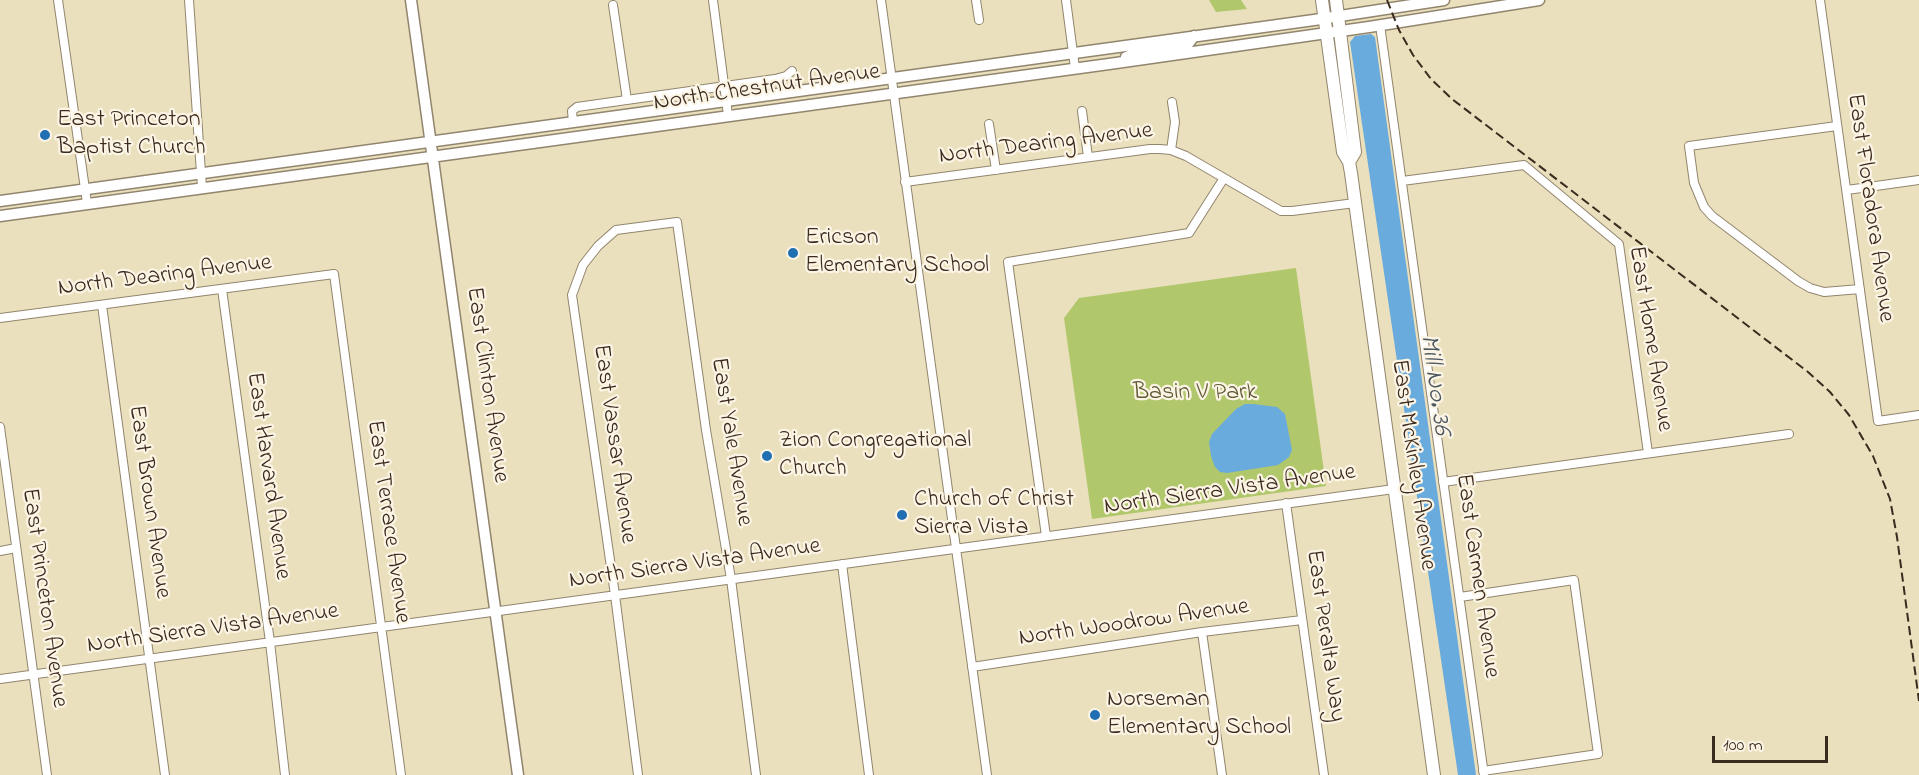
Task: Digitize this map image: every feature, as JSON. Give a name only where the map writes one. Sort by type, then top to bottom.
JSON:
[{"type":"main road","name":"East Clinton Avenue","points":[[411,0],[518,775]]},
{"type":"main road","name":"East McKinley Avenue","points":[[1322,0],[1342,152],[1349,162],[1355,203],[1434,775]]},
{"type":"main road","name":"East McKinley Avenue","points":[[1336,0],[1355,152],[1349,162]]},
{"type":"main road","name":"North Chestnut Avenue","points":[[0,201],[1324,19],[1444,0]]},
{"type":"main road","name":"North Chestnut Avenue","points":[[0,216],[1109,64],[1375,26],[1519,1],[1539,0]]},
{"type":"main road","points":[[1375,26],[1397,8]]},
{"type":"main road","points":[[1109,64],[1138,52],[1182,46],[1188,44],[1194,36]]},
{"type":"street","points":[[58,0],[87,203]]},
{"type":"street","points":[[189,0],[202,187]]},
{"type":"street","points":[[713,0],[728,115]]},
{"type":"street","points":[[881,0],[987,775]]},
{"type":"street","points":[[976,0],[979,20]]},
{"type":"street","points":[[1066,0],[1075,68]]},
{"type":"street","name":"East Floradora Avenue","points":[[1820,0],[1878,421],[1919,415]]},
{"type":"street","points":[[613,5],[627,100]]},
{"type":"street","name":"East Carmen Avenue","points":[[1375,26],[1402,181],[1484,773]]},
{"type":"street","name":"North Chestnut Avenue","points":[[573,122],[572,112],[576,108],[781,78],[790,75],[792,71]]},
{"type":"street","points":[[1171,150],[1175,122],[1172,102]]},
{"type":"street","points":[[1082,111],[1088,158]]},
{"type":"street","points":[[989,124],[996,170]]},
{"type":"street","points":[[1837,126],[1689,146],[1694,183],[1704,207],[1720,224],[1798,281],[1824,292],[1860,290]]},
{"type":"street","name":"North Dearing Avenue","points":[[905,182],[1150,149],[1171,150],[1186,156],[1281,211],[1355,203]]},
{"type":"street","name":"East Home Avenue","points":[[1402,181],[1524,165],[1619,244],[1648,453]]},
{"type":"street","points":[[1046,536],[1008,262],[1190,233],[1224,178]]},
{"type":"street","points":[[1847,190],[1919,180]]},
{"type":"street","name":"East Yale Avenue","points":[[677,222],[706,430],[731,579],[756,775]]},
{"type":"street","name":"East Vassar Avenue","points":[[638,775],[572,295],[583,265],[598,246],[616,230],[677,222]]},
{"type":"street","name":"North Dearing Avenue","points":[[0,318],[334,274]]},
{"type":"street","name":"East Terrace Avenue","points":[[334,274],[401,775]]},
{"type":"street","name":"East Harvard Avenue","points":[[222,289],[270,642],[285,775]]},
{"type":"street","name":"East Brown Avenue","points":[[102,305],[165,775]]},
{"type":"street","name":"East Princeton Avenue","points":[[0,427],[47,775]]},
{"type":"street","points":[[1443,482],[1789,434]]},
{"type":"street","name":"North Sierra Vista Avenue","points":[[0,679],[1394,489]]},
{"type":"street","name":"East Peralta Way","points":[[1286,503],[1324,775]]},
{"type":"street","points":[[0,551],[16,548]]},
{"type":"street","points":[[842,564],[869,775]]},
{"type":"street","points":[[1460,597],[1574,580],[1598,754],[1484,773]]},
{"type":"street","name":"North Woodrow Avenue","points":[[972,667],[1202,632],[1302,620]]},
{"type":"street","points":[[1202,632],[1221,775]]},
{"type":"green space","points":[[1209,0],[1241,0],[1247,9],[1216,12]]},
{"type":"green space","name":"Basin V Park","points":[[1296,268],[1326,486],[1092,519],[1064,318],[1079,298]]},
{"type":"water","points":[[1371,34],[1375,37],[1476,775],[1458,775],[1350,42],[1355,36]]},
{"type":"water","points":[[1245,404],[1277,407],[1285,414],[1292,450],[1289,457],[1278,465],[1227,473],[1220,472],[1215,467],[1209,442],[1212,434],[1236,409]]},
{"type":"railway","points":[[1387,0],[1399,30],[1413,55],[1431,79],[1452,99],[1808,372],[1830,392],[1849,415],[1873,456],[1890,499],[1919,701]]},
{"type":"place","name":"East Princeton Baptist Church","points":[[45,135]]},
{"type":"place","name":"Ericson Elementary School","points":[[793,253]]},
{"type":"place","name":"Zion Congregational Church","points":[[767,456]]},
{"type":"place","name":"Church of Christ Sierra Vista","points":[[902,515]]},
{"type":"place","name":"Norseman Elementary School","points":[[1095,715]]},
{"type":"water label","name":"Mill No. 36","points":[[1433,385]]}]
